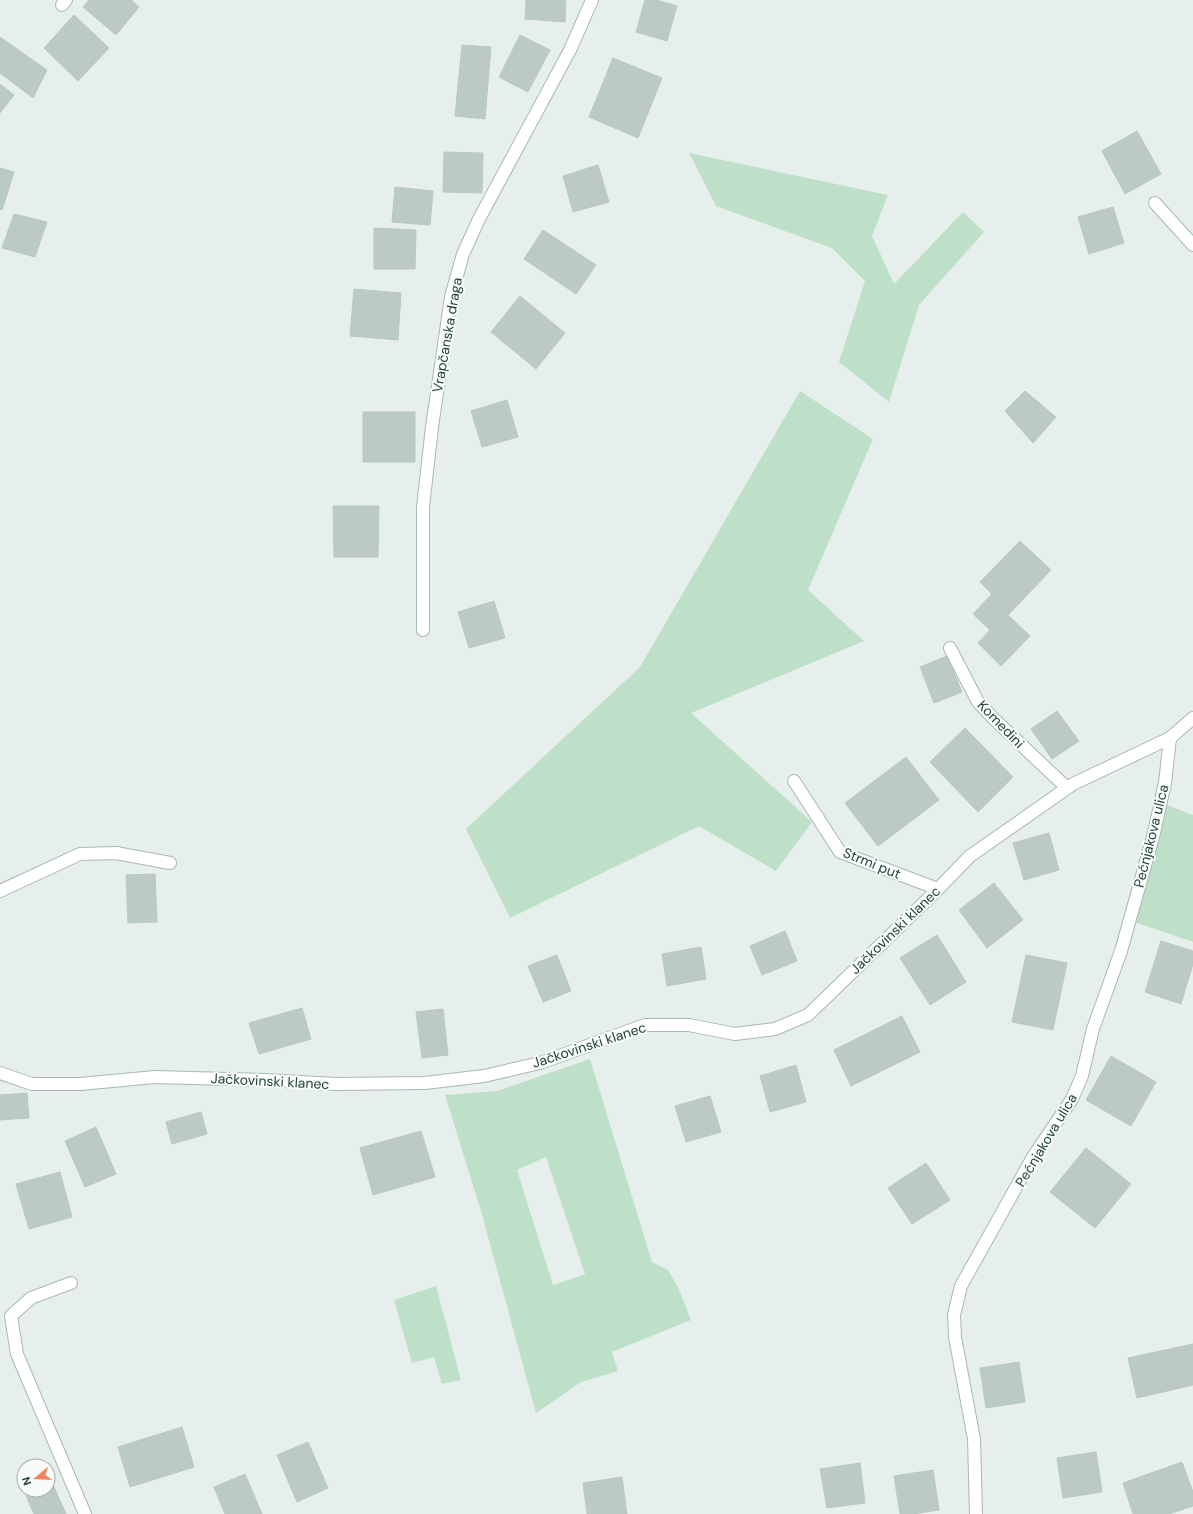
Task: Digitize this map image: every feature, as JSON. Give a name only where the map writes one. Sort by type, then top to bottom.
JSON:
[{"type":"street","name":"Vrapčanska draga","points":[[423,630],[423,507],[432,427],[451,297],[463,254],[479,219],[570,50],[592,0]]},
{"type":"street","points":[[1155,203],[1193,245]]},
{"type":"street","name":"Komedini","points":[[950,648],[978,702],[1067,788]]},
{"type":"street","name":"Jačkovinski klanec","points":[[0,1074],[32,1084],[80,1084],[155,1077],[264,1080],[336,1084],[425,1083],[484,1076],[540,1063],[644,1025],[689,1025],[735,1034],[775,1029],[808,1015],[970,856],[1067,788],[1170,738],[1193,718]]},
{"type":"street","name":"Pećnjakova ulica","points":[[976,1514],[974,1439],[955,1337],[954,1315],[956,1303],[961,1286],[1033,1157],[1072,1099],[1082,1076],[1093,1029],[1121,951],[1153,837],[1165,784],[1170,738]]},
{"type":"street","name":"Strmi put","points":[[794,781],[840,852],[938,889]]},
{"type":"street","points":[[0,891],[80,854],[116,853],[170,863]]},
{"type":"street","points":[[71,1283],[31,1298],[11,1316],[16,1354],[85,1514]]},
{"type":"green space","points":[[689,153],[888,195],[872,236],[894,284],[963,212],[984,232],[919,305],[889,402],[839,362],[865,281],[832,248],[716,206]]},
{"type":"green space","points":[[800,391],[873,439],[808,590],[864,641],[691,713],[812,822],[776,871],[699,826],[510,918],[466,829],[640,667]]},
{"type":"green space","points":[[1167,805],[1193,815],[1193,942],[1134,922]]},
{"type":"green space","points":[[590,1059],[652,1262],[668,1270],[678,1287],[691,1320],[612,1352],[618,1371],[581,1382],[536,1413],[481,1211],[445,1095],[497,1091]],"holes":[[[546,1157],[585,1274],[553,1285],[517,1170]]]},
{"type":"green space","points":[[436,1286],[461,1380],[442,1384],[434,1357],[412,1363],[394,1300]]},
{"type":"building","points":[[89,0],[131,0],[139,7],[116,35],[83,7]]},
{"type":"building","points":[[526,0],[566,0],[565,22],[525,19]]},
{"type":"building","points":[[645,0],[656,0],[677,6],[667,41],[636,32]]},
{"type":"building","points":[[74,15],[109,48],[78,81],[44,48]]},
{"type":"building","points":[[520,35],[550,50],[528,92],[499,77]]},
{"type":"building","points":[[0,37],[47,70],[33,98],[0,73]]},
{"type":"building","points":[[462,45],[491,47],[485,119],[455,116]]},
{"type":"building","points":[[613,58],[662,78],[638,138],[589,117]]},
{"type":"building","points":[[0,84],[14,95],[0,113]]},
{"type":"building","points":[[1137,131],[1161,174],[1125,194],[1102,151]]},
{"type":"building","points":[[444,152],[483,153],[482,193],[443,192]]},
{"type":"building","points":[[598,165],[609,202],[573,212],[563,176]]},
{"type":"building","points":[[0,168],[14,172],[2,210],[0,209]]},
{"type":"building","points":[[395,187],[433,191],[430,225],[392,222]]},
{"type":"building","points":[[1113,207],[1124,243],[1089,254],[1078,217]]},
{"type":"building","points":[[14,214],[47,222],[35,257],[2,248]]},
{"type":"building","points":[[374,228],[416,230],[415,269],[374,269]]},
{"type":"building","points":[[543,230],[596,265],[576,294],[524,259]]},
{"type":"building","points":[[354,289],[401,293],[398,340],[350,336]]},
{"type":"building","points":[[520,296],[565,333],[536,369],[491,332]]},
{"type":"building","points":[[1025,391],[1056,417],[1033,443],[1005,411]]},
{"type":"building","points":[[507,400],[518,437],[482,447],[471,411]]},
{"type":"building","points":[[363,412],[415,412],[415,462],[363,462]]},
{"type":"building","points":[[333,506],[379,506],[378,557],[334,557]]},
{"type":"building","points":[[1020,541],[1051,570],[1008,615],[1030,636],[1001,666],[978,643],[990,630],[973,614],[992,594],[980,582]]},
{"type":"building","points":[[494,601],[505,638],[469,648],[458,612]]},
{"type":"building","points":[[947,656],[962,692],[934,703],[920,667]]},
{"type":"building","points":[[1057,711],[1079,741],[1052,759],[1031,729]]},
{"type":"building","points":[[965,728],[1013,777],[978,812],[930,762]]},
{"type":"building","points":[[906,757],[939,800],[878,846],[845,803]]},
{"type":"building","points":[[1049,833],[1059,870],[1024,880],[1013,843]]},
{"type":"building","points":[[155,874],[157,922],[128,923],[126,875]]},
{"type":"building","points":[[994,883],[1023,920],[987,948],[959,910]]},
{"type":"building","points":[[785,931],[797,961],[762,975],[750,946]]},
{"type":"building","points":[[937,935],[966,982],[930,1005],[900,958]]},
{"type":"building","points":[[1161,941],[1193,951],[1193,964],[1181,1004],[1145,992]]},
{"type":"building","points":[[701,947],[706,979],[667,986],[662,954]]},
{"type":"building","points":[[557,955],[571,991],[543,1002],[528,966]]},
{"type":"building","points":[[1026,955],[1067,963],[1053,1030],[1012,1022]]},
{"type":"building","points":[[302,1008],[311,1039],[259,1054],[249,1023]]},
{"type":"building","points":[[443,1009],[448,1055],[422,1058],[416,1012]]},
{"type":"building","points":[[902,1016],[920,1052],[851,1086],[834,1050]]},
{"type":"building","points":[[1111,1056],[1156,1082],[1131,1126],[1086,1100]]},
{"type":"building","points":[[796,1065],[806,1102],[770,1112],[760,1076]]},
{"type":"building","points":[[27,1093],[29,1118],[0,1120],[0,1095]]},
{"type":"building","points":[[710,1096],[721,1132],[686,1142],[675,1106]]},
{"type":"building","points":[[201,1112],[207,1134],[172,1144],[166,1122]]},
{"type":"building","points":[[96,1127],[116,1174],[85,1187],[65,1141]]},
{"type":"building","points":[[421,1131],[435,1177],[373,1195],[360,1148]]},
{"type":"building","points":[[1086,1148],[1131,1184],[1095,1228],[1050,1192]]},
{"type":"building","points":[[926,1163],[950,1200],[912,1224],[888,1188]]},
{"type":"building","points":[[60,1172],[72,1217],[29,1229],[16,1184]]},
{"type":"building","points":[[1193,1344],[1193,1385],[1137,1398],[1128,1358]]},
{"type":"building","points":[[1019,1362],[1025,1402],[986,1408],[980,1368]]},
{"type":"building","points":[[182,1427],[194,1467],[130,1487],[118,1447]]},
{"type":"building","points":[[308,1442],[328,1488],[297,1502],[277,1455]]},
{"type":"building","points":[[1096,1452],[1102,1492],[1063,1498],[1057,1458]]},
{"type":"building","points":[[1182,1462],[1193,1492],[1193,1506],[1169,1514],[1133,1514],[1123,1483]]},
{"type":"building","points":[[860,1463],[865,1503],[827,1508],[820,1469]]},
{"type":"building","points":[[933,1470],[939,1510],[912,1514],[900,1514],[894,1476]]},
{"type":"building","points":[[245,1474],[262,1514],[225,1514],[214,1487]]},
{"type":"building","points":[[622,1477],[627,1514],[587,1514],[583,1483]]},
{"type":"building","points":[[56,1491],[66,1514],[34,1514],[27,1498],[56,1498]]}]
